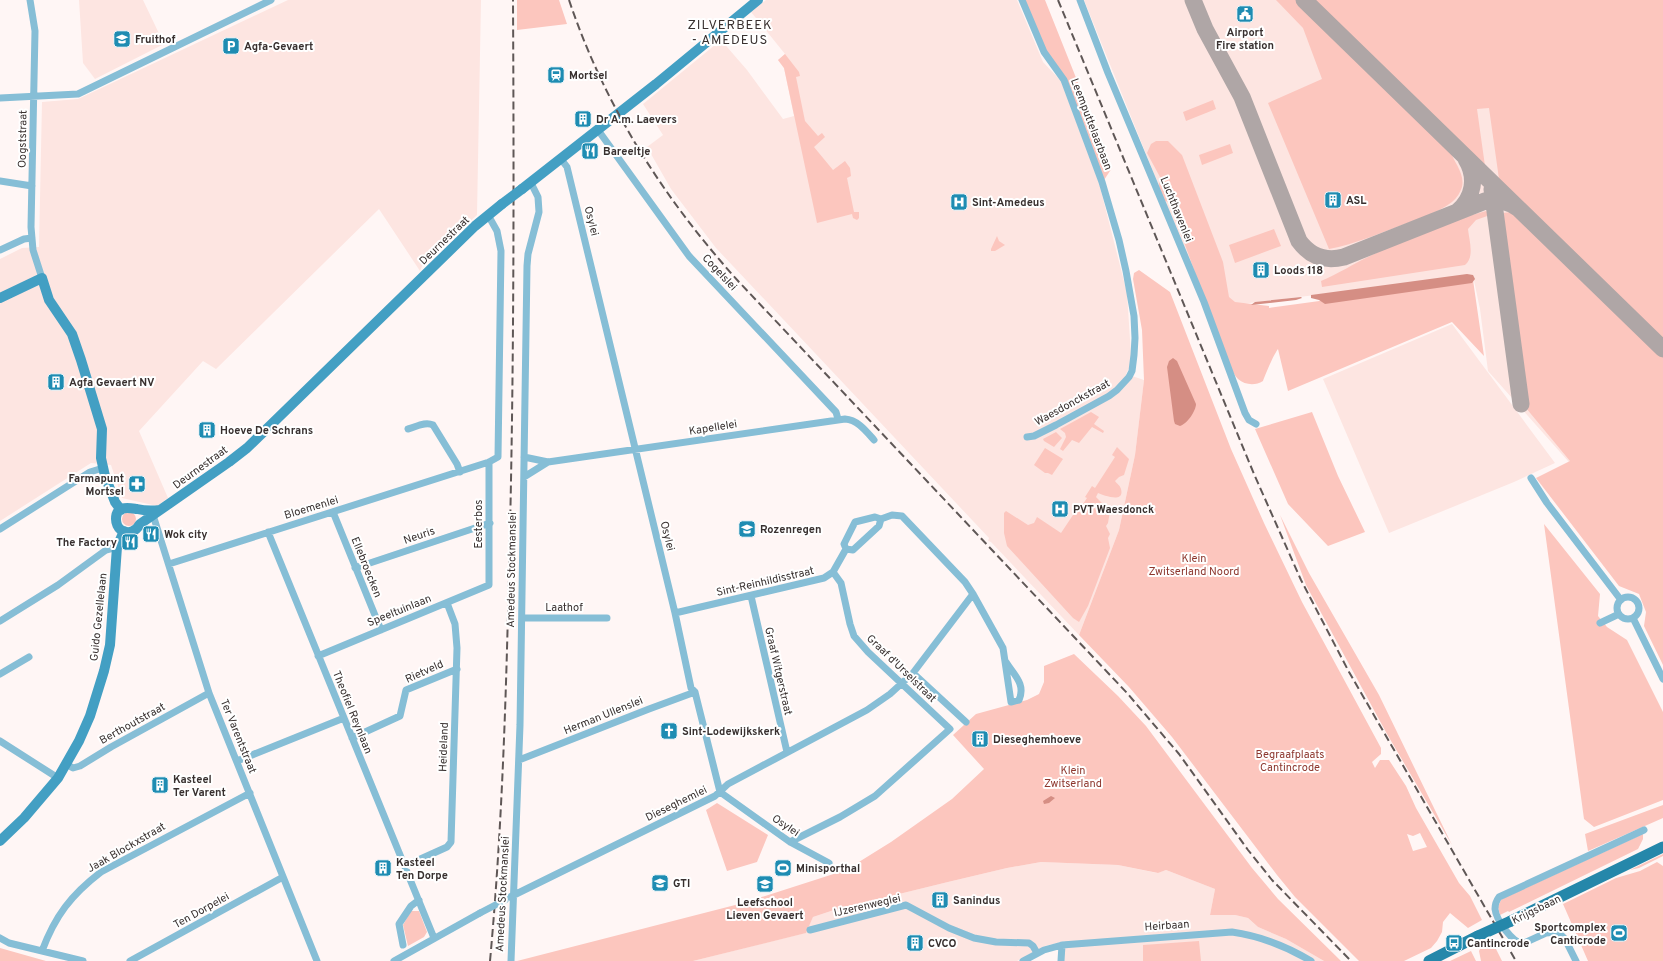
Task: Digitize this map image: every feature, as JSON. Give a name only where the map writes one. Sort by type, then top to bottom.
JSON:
[{"type":"main road","name":"Krijgsbaan","points":[[1643,856],[1663,841]]},
{"type":"main road","name":"Krijgsbaan","points":[[1429,961],[1663,847]]},
{"type":"street","name":"Oogststraat","points":[[30,0],[35,31],[32,238],[33,250],[42,278]]},
{"type":"street","points":[[0,98],[78,94],[271,0]]},
{"type":"street","name":"Deurnestraat","points":[[124,531],[133,531],[140,524],[229,462],[246,448],[488,215],[531,183],[656,84],[758,0]]},
{"type":"street","name":"Leemputtelaarbaan","points":[[1022,0],[1044,52],[1064,80],[1102,182],[1119,240]]},
{"type":"street","name":"Luchthavenlei","points":[[1080,0],[1108,73],[1204,302],[1245,413],[1250,420],[1256,424]]},
{"type":"street","name":"Cogelslei","points":[[598,130],[689,256],[836,412],[838,419]]},
{"type":"street","name":"Osylei","points":[[561,159],[568,167],[675,613],[691,688],[695,692],[720,792],[790,842],[829,864]]},
{"type":"street","points":[[0,181],[32,186]]},
{"type":"street","name":"Amedeus Stockmanslei","points":[[511,961],[512,895],[519,760],[527,266],[530,246],[540,212],[538,197],[531,183]]},
{"type":"street","points":[[488,215],[493,222],[502,258],[499,454],[496,459],[489,462]]},
{"type":"street","points":[[0,250],[24,239],[32,238]]},
{"type":"street","name":"Waesdonckstraat","points":[[1027,437],[1034,436],[1056,425],[1109,396],[1129,377],[1133,365],[1134,355],[1134,316],[1119,240]]},
{"type":"street","points":[[0,298],[42,278],[49,300],[72,334],[81,360],[102,429],[101,458],[113,497],[121,510]]},
{"type":"street","name":"Kapellelei","points":[[524,457],[548,462],[838,419],[848,419],[856,422],[874,440]]},
{"type":"street","points":[[408,429],[429,423],[433,425],[457,464],[460,472]]},
{"type":"street","name":"Bloemenlei","points":[[169,564],[489,462]]},
{"type":"street","name":"Eesterbos","points":[[489,462],[489,585]]},
{"type":"street","name":"Kapellelei","points":[[524,476],[548,462]]},
{"type":"street","points":[[0,529],[90,472],[104,468]]},
{"type":"street","points":[[1531,478],[1547,503],[1621,600]]},
{"type":"street","points":[[124,531],[118,527],[116,521],[117,514],[121,510],[128,507],[156,513]]},
{"type":"street","points":[[136,509],[141,517],[140,524]]},
{"type":"street","name":"Ellebroecken","points":[[333,512],[381,630]]},
{"type":"street","name":"Ter Varentstraat","points":[[156,513],[169,564],[209,693],[317,961]]},
{"type":"street","points":[[833,572],[846,549],[844,544],[855,522],[875,517],[880,519],[892,515],[902,516],[965,582],[973,594],[1004,648],[1011,702],[1019,700],[1022,693],[1022,686],[1006,662]]},
{"type":"street","points":[[846,549],[853,550],[879,526],[880,519]]},
{"type":"street","name":"Neuris","points":[[355,568],[490,523]]},
{"type":"street","name":"Guido Gezellelaan","points":[[0,841],[24,818],[58,778],[79,741],[90,716],[104,671],[112,623],[117,547],[124,531]]},
{"type":"street","name":"Theofiel Reynlaan","points":[[268,532],[434,938]]},
{"type":"street","points":[[0,621],[58,585],[106,550],[117,547]]},
{"type":"street","name":"Sint-Reinhildisstraat","points":[[675,613],[824,578],[833,572]]},
{"type":"street","name":"Graaf d'Urselstraat","points":[[790,842],[840,817],[875,796],[950,729],[868,652],[854,636],[840,583],[833,572]]},
{"type":"street","name":"Speeltuinlaan","points":[[318,656],[489,585]]},
{"type":"street","name":"Dieseghemlei","points":[[394,961],[512,895],[715,796],[728,784],[867,710],[902,684],[913,673],[973,594]]},
{"type":"street","name":"Graaf Witgerstraat","points":[[751,596],[787,752]]},
{"type":"street","points":[[1624,598],[1632,598],[1638,602],[1639,610],[1636,616],[1633,618],[1623,618],[1619,614],[1618,606],[1621,600],[1624,598]]},
{"type":"street","name":"Heideland","points":[[405,866],[447,846],[451,842],[458,648],[455,624],[447,603]]},
{"type":"street","points":[[1600,623],[1619,614]]},
{"type":"street","name":"Laathof","points":[[522,618],[607,618]]},
{"type":"street","points":[[1633,618],[1663,679]]},
{"type":"street","points":[[0,674],[29,657]]},
{"type":"street","name":"Rietveld","points":[[352,738],[400,716],[406,690],[457,669]]},
{"type":"street","name":"Graaf d'Urselstraat","points":[[913,673],[966,722]]},
{"type":"street","name":"Herman Ullenslei","points":[[519,760],[695,692]]},
{"type":"street","name":"Berthoutstraat","points":[[66,764],[73,768],[80,766],[111,747],[209,693]]},
{"type":"street","points":[[237,761],[344,718]]},
{"type":"street","points":[[0,741],[58,778]]},
{"type":"street","name":"Jaak Blockxstraat","points":[[42,951],[50,931],[62,909],[72,897],[96,876],[167,836],[250,793]]},
{"type":"street","points":[[1576,961],[1565,938],[1558,932],[1546,933],[1524,943],[1515,940],[1508,934],[1496,914],[1495,903],[1499,897],[1644,830]]},
{"type":"street","name":"Ten Dorpelei","points":[[130,961],[283,877]]},
{"type":"street","points":[[404,946],[399,924],[411,906],[419,900]]},
{"type":"street","name":"IJzerenweglei","points":[[810,930],[906,906],[963,934],[996,942],[1029,943],[1037,953]]},
{"type":"street","name":"Heirbaan","points":[[1023,961],[1037,953],[1062,945],[1232,932],[1262,938],[1290,950],[1310,961]]},
{"type":"street","points":[[0,938],[9,943],[82,961]]},
{"type":"street","points":[[1061,961],[1062,945]]},
{"type":"shaded area","name":"Fruithof","points":[[79,0],[143,0],[164,44],[95,79],[83,63]]},
{"type":"shaded area","points":[[288,0],[481,0],[477,215],[422,266],[420,271],[379,209],[216,369],[203,361],[139,431],[168,498],[157,506],[122,498],[111,465],[91,463],[0,521],[0,259],[22,248],[39,247],[42,102],[78,99]]},
{"type":"shaded area","points":[[766,0],[1017,0],[1043,62],[1061,81],[1099,183],[1127,293],[1131,364],[1126,374],[1144,380],[1135,455],[1119,530],[1079,635],[991,542],[988,541],[989,538],[716,248],[671,189],[647,147],[663,135],[643,104],[721,40],[747,70],[783,119],[794,116],[784,68],[778,60],[785,54],[751,12]]},
{"type":"shaded area","points":[[1084,0],[1663,0],[1663,573],[1568,461],[1488,371],[1480,309],[1473,276],[1208,308]]},
{"type":"shaded area","points":[[1467,274],[1473,275],[1475,279],[1472,283],[1325,304],[1319,300],[1311,298],[1311,295]]},
{"type":"shaded area","points":[[1302,298],[1296,300],[1251,305],[1255,302]]},
{"type":"shaded area","points":[[1452,324],[1555,463],[1514,482],[1389,533],[1323,379]]},
{"type":"shaded area","points":[[1173,358],[1177,361],[1196,404],[1191,417],[1180,426],[1175,424],[1174,421],[1167,367],[1169,361]]},
{"type":"shaded area","points":[[1051,796],[1055,798],[1049,803],[1044,804],[1043,801]]},
{"type":"shaded area","points":[[1041,862],[1118,865],[1157,873],[1166,870],[1215,889],[1210,915],[1235,915],[1248,918],[1258,927],[1286,939],[1324,961],[1064,961],[1065,941],[1045,946],[1017,961],[693,961],[805,933],[813,917],[834,910],[1007,868]]},
{"type":"green space","points":[[517,0],[559,0],[567,24],[517,30]]},
{"type":"green space","points":[[1025,0],[1045,0],[1112,168],[1104,180],[1065,77],[1045,50]]},
{"type":"green space","points":[[1276,0],[1296,0],[1450,150],[1461,173],[1463,182],[1457,197],[1454,200],[1434,213],[1357,242],[1329,249],[1268,103],[1322,79],[1303,28]]},
{"type":"green space","points":[[1313,0],[1663,0],[1663,339],[1499,179],[1489,108],[1477,109],[1485,166]]},
{"type":"green space","points":[[785,54],[799,72],[800,76],[796,77],[805,121],[818,136],[822,133],[825,137],[814,147],[833,170],[845,161],[850,168],[851,176],[847,178],[854,212],[859,212],[859,218],[857,220],[853,218],[852,214],[817,223],[784,68],[778,60]]},
{"type":"green space","points":[[1213,100],[1216,109],[1186,121],[1183,112]]},
{"type":"green space","points":[[1156,141],[1168,141],[1182,155],[1223,262],[1229,297],[1235,302],[1269,306],[1269,308],[1473,280],[1484,356],[1452,322],[1288,391],[1278,349],[1263,381],[1260,383],[1247,384],[1241,381],[1233,372],[1229,364],[1183,238],[1168,202],[1163,200],[1158,192],[1160,177],[1147,153],[1151,144]]},
{"type":"green space","points":[[1230,144],[1233,153],[1202,165],[1199,155]]},
{"type":"green space","points":[[1486,211],[1490,215],[1476,220],[1468,229],[1471,253],[1468,262],[1465,265],[1322,287],[1321,281],[1384,249],[1442,225]]},
{"type":"green space","points":[[1511,212],[1523,220],[1663,357],[1663,665],[1644,626],[1646,612],[1639,594],[1619,586],[1536,478],[1570,461],[1526,408],[1502,217],[1503,213]]},
{"type":"green space","points":[[1274,229],[1281,246],[1235,263],[1229,245]]},
{"type":"green space","points":[[997,236],[999,241],[1005,245],[995,251],[991,251],[991,249]]},
{"type":"green space","points":[[1139,270],[1170,292],[1231,449],[1264,523],[1302,602],[1381,748],[1381,754],[1372,762],[1375,768],[1380,760],[1389,760],[1406,786],[1416,808],[1459,883],[1470,896],[1482,920],[1468,928],[1450,913],[1443,922],[1442,932],[1431,948],[1404,961],[1359,961],[1295,897],[1172,737],[1129,687],[1079,635],[1119,530],[1135,455],[1144,380],[1142,330],[1133,279],[1134,273]],"holes":[[[1420,833],[1427,847],[1413,851],[1407,834],[1413,836]]]},
{"type":"green space","points":[[1091,412],[1099,417],[1094,424],[1104,431],[1103,433],[1092,427],[1079,443],[1072,440],[1063,451],[1060,449],[1066,437],[1065,433],[1060,429]]},
{"type":"green space","points":[[1312,412],[1338,476],[1365,532],[1328,546],[1288,504],[1255,429]]},
{"type":"green space","points":[[1056,432],[1062,438],[1054,447],[1043,439]]},
{"type":"green space","points":[[1117,447],[1129,459],[1124,475],[1115,481],[1121,488],[1121,494],[1120,496],[1113,497],[1098,493],[1096,497],[1110,511],[1106,526],[1110,534],[1108,538],[1110,548],[1088,606],[1079,622],[1073,618],[1007,546],[1004,533],[1004,513],[1006,511],[1028,525],[1034,523],[1037,517],[1061,533],[1079,506],[1081,507],[1087,498],[1085,497],[1092,486],[1095,488],[1115,457],[1112,455]]},
{"type":"green space","points":[[1045,448],[1063,459],[1052,475],[1045,473],[1034,465]]},
{"type":"green space","points":[[129,512],[134,514],[136,519],[134,524],[129,526],[124,524],[122,519],[124,514]]},
{"type":"green space","points":[[1280,515],[1309,573],[1379,695],[1452,845],[1387,734],[1306,585]]},
{"type":"green space","points":[[1544,524],[1600,594],[1598,616],[1607,627],[1627,640],[1663,712],[1663,800],[1594,827],[1584,819]]},
{"type":"green space","name":"Klein Zwitserland","points":[[1074,654],[1118,696],[1146,726],[1252,868],[1278,899],[1341,961],[1324,961],[1286,939],[1258,927],[1248,918],[1235,915],[1210,915],[1215,889],[1166,870],[1158,873],[1118,865],[1041,862],[1007,868],[834,910],[813,917],[806,933],[693,961],[517,961],[743,903],[846,870],[891,842],[952,799],[984,769],[953,735],[976,714],[1027,700],[1039,694],[1044,682],[1044,666]]},
{"type":"green space","points":[[717,803],[768,835],[757,862],[727,871],[706,810]]},
{"type":"green space","points":[[1663,805],[1663,818],[1588,851],[1585,834]]},
{"type":"green space","points":[[1643,834],[1643,839],[1638,849],[1500,915],[1498,907],[1501,900],[1504,898]]},
{"type":"green space","points":[[1663,854],[1663,856],[1639,868],[1630,870]]},
{"type":"green space","name":"Sportcomplex Canticrode","points":[[1657,862],[1663,866],[1663,961],[1588,961],[1563,904],[1616,878],[1640,871]]},
{"type":"green space","points":[[411,911],[419,911],[427,932],[424,937],[408,946],[403,925]]},
{"type":"green space","points":[[1199,941],[1201,961],[1143,961],[1143,945]]},
{"type":"green space","points":[[1492,941],[1502,961],[1481,961],[1479,951],[1481,947]]},
{"type":"green space","points":[[0,948],[46,961],[0,961]]},
{"type":"green space","points":[[1471,951],[1476,961],[1450,961]]},
{"type":"taxiway","points":[[1193,0],[1205,29],[1242,97],[1299,241],[1308,251],[1324,258],[1330,259],[1344,257],[1485,201],[1503,201],[1519,209]]},
{"type":"taxiway","points":[[1304,0],[1663,349]]},
{"type":"taxiway","points":[[1457,212],[1467,200],[1472,187],[1472,173],[1466,159]]},
{"type":"taxiway","points":[[1492,189],[1521,404]]},
{"type":"railway","points":[[490,961],[498,863],[503,766],[509,570],[512,428],[514,142],[513,0]]},
{"type":"railway","points":[[569,0],[600,78],[639,150],[686,218],[712,250],[739,282],[1127,693],[1179,754],[1248,850],[1272,880],[1351,961]]},
{"type":"railway","points":[[1058,0],[1254,474],[1301,580],[1349,672],[1516,961]]},
{"type":"place","name":"Airport Fire station","points":[[1245,14]]},
{"type":"place","name":"Fruithof","points":[[122,39]]},
{"type":"place","name":"Agfa-Gevaert","points":[[231,46]]},
{"type":"place","name":"Mortsel","points":[[556,75]]},
{"type":"place","name":"Dr A.m. Laevers","points":[[583,119]]},
{"type":"place","name":"Bareeltje","points":[[590,151]]},
{"type":"place","name":"ASL","points":[[1333,200]]},
{"type":"place","name":"Sint-Amedeus","points":[[959,202]]},
{"type":"place","name":"Loods 118","points":[[1261,270]]},
{"type":"place","name":"Agfa Gevaert NV","points":[[56,382]]},
{"type":"place","name":"Hoeve De Schrans","points":[[207,430]]},
{"type":"place","name":"Farmapunt Mortsel","points":[[137,484]]},
{"type":"place","name":"PVT Waesdonck","points":[[1060,509]]},
{"type":"place","name":"Rozenregen","points":[[747,529]]},
{"type":"place","name":"Wok city","points":[[151,534]]},
{"type":"place","name":"The Factory","points":[[130,542]]},
{"type":"place","name":"Sint-Lodewijkskerk","points":[[669,731]]},
{"type":"place","name":"Dieseghemhoeve","points":[[980,739]]},
{"type":"place","name":"Kasteel Ter Varent","points":[[160,785]]},
{"type":"place","name":"Kasteel Ten Dorpe","points":[[383,868]]},
{"type":"place","name":"Minisporthal","points":[[783,868]]},
{"type":"place","name":"GTI","points":[[660,883]]},
{"type":"place","name":"Leefschool Lieven Gevaert","points":[[765,884]]},
{"type":"place","name":"Sanindus","points":[[940,900]]},
{"type":"place","name":"Sportcomplex Canticrode","points":[[1619,933]]},
{"type":"place","name":"CVCO","points":[[915,943]]},
{"type":"place","name":"Cantincrode","points":[[1454,943]]},
{"type":"district","name":"ZILVERBEEK - AMEDEUS","points":[[730,32]]},
{"type":"park label","name":"Klein Zwitserland Noord","points":[[1194,564]]},
{"type":"park label","name":"Begraafplaats Cantincrode","points":[[1290,760]]}]
